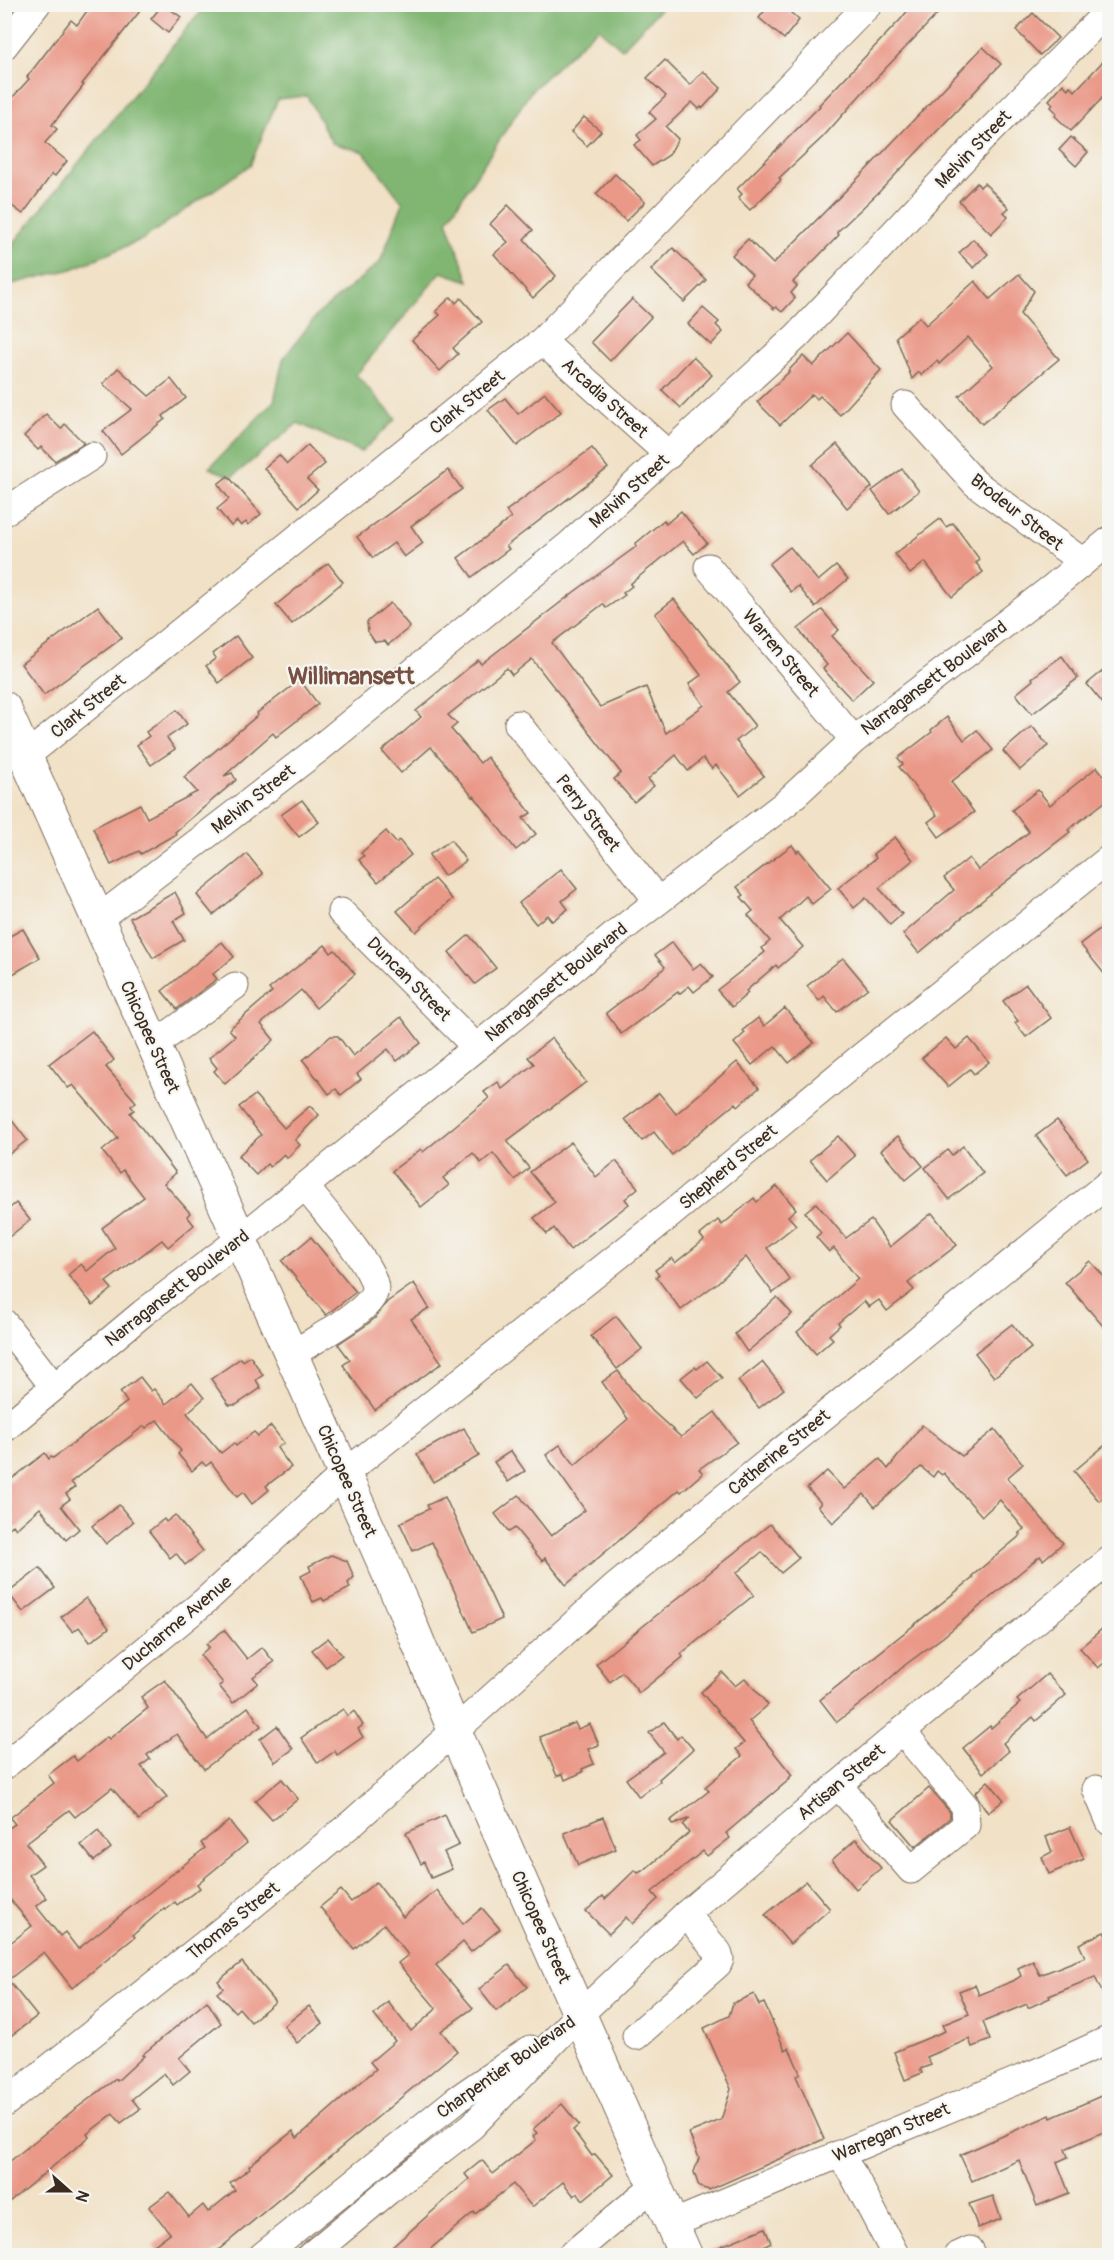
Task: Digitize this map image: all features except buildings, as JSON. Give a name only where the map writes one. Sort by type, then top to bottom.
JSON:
[{"type":"main road","name":"Chicopee Street","points":[[4,708],[344,1474],[686,2256]]},
{"type":"street","points":[[4,46],[37,4]]},
{"type":"street","name":"Clark Street","points":[[26,756],[542,341],[869,4]]},
{"type":"street","name":"Melvin Street","points":[[98,919],[321,747],[437,654],[570,544],[669,455],[797,336],[979,142],[1110,9]]},
{"type":"street","name":"Arcadia Street","points":[[542,341],[669,455]]},
{"type":"street","name":"Brodeur Street","points":[[905,405],[975,483],[1083,562]]},
{"type":"street","points":[[4,512],[92,456]]},
{"type":"street","name":"Narragansett Boulevard","points":[[4,1429],[142,1313],[240,1239],[658,901],[786,803],[854,740],[1110,540]]},
{"type":"street","name":"Warren Street","points":[[708,567],[854,740]]},
{"type":"street","name":"Perry Street","points":[[518,724],[658,901]]},
{"type":"street","name":"Shepherd Street","points":[[344,1474],[671,1214],[860,1058],[1110,858]]},
{"type":"street","name":"Duncan Street","points":[[341,912],[476,1047]]},
{"type":"street","points":[[154,1045],[235,986]]},
{"type":"street","name":"Catherine Street","points":[[455,1732],[614,1588],[1110,1182]]},
{"type":"street","points":[[291,1354],[352,1316],[368,1303],[375,1287],[374,1281],[358,1255],[305,1186]]},
{"type":"street","points":[[4,1323],[54,1387]]},
{"type":"street","name":"Ducharme Avenue","points":[[4,1766],[205,1601],[344,1474]]},
{"type":"street","name":"Artisan Street","points":[[580,2014],[686,1914],[902,1731],[1110,1560]]},
{"type":"street","points":[[838,1785],[911,1870],[966,1824],[965,1806],[902,1731]]},
{"type":"street","name":"Thomas Street","points":[[4,2104],[234,1921],[352,1823],[455,1732]]},
{"type":"street","points":[[1096,1789],[1110,1822]]},
{"type":"street","points":[[636,2036],[718,1964],[720,1959],[718,1952],[686,1914]]},
{"type":"street","name":"Charpentier Boulevard","points":[[262,2256],[456,2100],[580,2014]]},
{"type":"street","name":"Charpentier Boulevard","points":[[310,2256],[472,2126],[580,2014]]},
{"type":"street","name":"Warregan Street","points":[[672,2224],[1047,2068],[1110,2039]]},
{"type":"street","points":[[839,2154],[854,2176],[896,2256]]},
{"type":"street","points":[[378,2161],[395,2186]]},
{"type":"street","points":[[570,2256],[655,2185]]},
{"type":"street","points":[[957,2256],[970,2250],[973,2256]]},
{"type":"green space","points":[[209,4],[664,5],[622,49],[598,28],[531,91],[447,221],[469,281],[441,272],[356,375],[396,419],[361,452],[298,423],[232,477],[209,468],[274,401],[283,359],[317,315],[380,262],[403,203],[364,152],[332,143],[307,96],[278,99],[250,165],[143,239],[72,269],[4,286],[5,254],[191,23]]},
{"type":"district","name":"Willimansett","points":[[351,676]]}]
